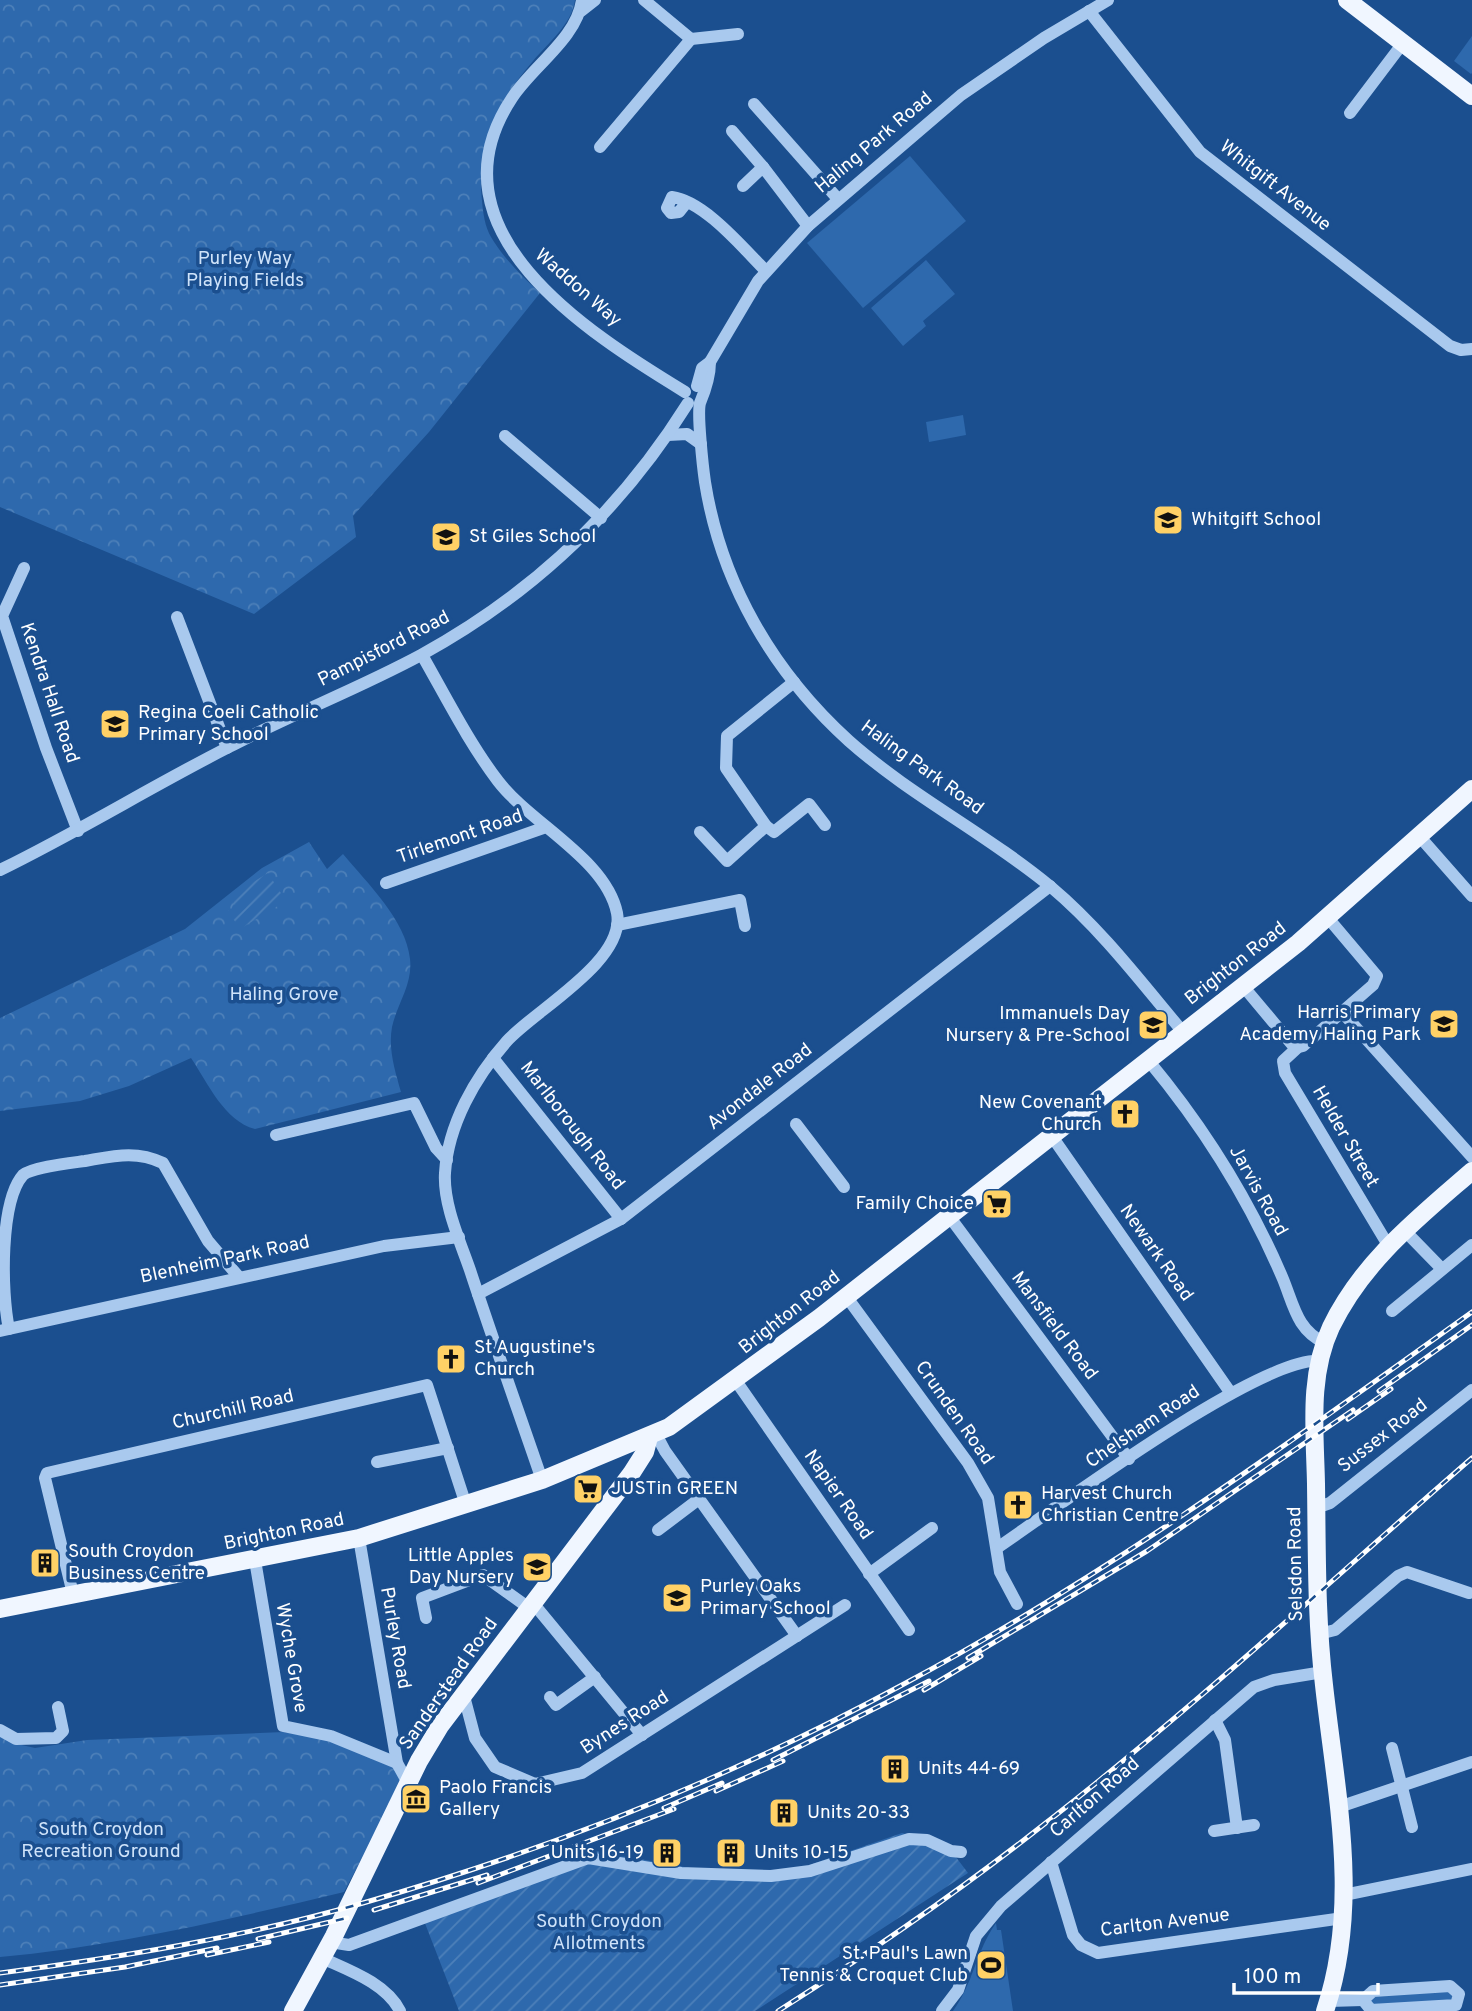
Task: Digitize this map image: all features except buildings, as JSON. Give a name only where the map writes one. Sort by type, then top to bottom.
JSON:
[{"type":"main road","points":[[1348,0],[1472,96]]},
{"type":"main road","name":"Brighton Road","points":[[0,1609],[359,1538],[542,1480],[652,1436],[736,1381],[1243,986],[1328,918],[1472,789]]},
{"type":"main road","name":"Selsdon Road","points":[[1327,2006],[1338,1969],[1344,1895],[1339,1807],[1319,1634],[1313,1416],[1323,1352],[1353,1290],[1388,1245],[1472,1171]]},
{"type":"main road","name":"Sanderstead Road","points":[[293,2011],[408,1783],[440,1726],[631,1474],[652,1436]]},
{"type":"main road","points":[[627,1446],[633,1465],[631,1474]]},
{"type":"street","name":"Waddon Way","points":[[595,0],[582,5],[568,31],[520,86],[497,126],[489,167],[493,215],[507,247],[536,281],[597,332],[695,395]]},
{"type":"street","points":[[644,0],[691,38],[738,34]]},
{"type":"street","name":"Haling Park Road","points":[[1108,0],[961,95],[808,226],[765,271],[736,314],[710,362],[702,368],[695,395],[710,512],[724,561],[755,625],[794,681],[849,741],[1050,886],[1080,913],[1183,1032]]},
{"type":"street","name":"Whitgift Avenue","points":[[1089,11],[1200,152],[1450,346],[1461,350],[1472,349]]},
{"type":"street","points":[[600,147],[691,38]]},
{"type":"street","points":[[1350,113],[1403,43]]},
{"type":"street","points":[[754,104],[838,199]]},
{"type":"street","points":[[732,131],[808,226]]},
{"type":"street","points":[[743,186],[763,167]]},
{"type":"street","points":[[687,202],[721,226],[765,271]]},
{"type":"street","name":"Pampisford Road","points":[[0,870],[79,831],[227,748],[422,654],[513,597],[567,553],[601,518],[668,435],[695,395]]},
{"type":"street","points":[[668,435],[687,434],[701,444]]},
{"type":"street","points":[[505,436],[601,518]]},
{"type":"street","name":"Kendra Hall Road","points":[[24,568],[2,617],[46,748],[79,831]]},
{"type":"street","points":[[177,617],[227,748]]},
{"type":"street","points":[[422,654],[492,773],[512,797],[582,859],[602,883],[616,909],[617,925],[608,947],[596,964],[526,1023],[493,1058],[458,1118],[447,1160],[445,1181],[459,1237],[542,1480]]},
{"type":"street","points":[[794,681],[727,736],[726,768],[766,826],[774,832],[809,804],[825,825]]},
{"type":"street","points":[[700,832],[727,861],[766,826]]},
{"type":"street","name":"Tirlemont Road","points":[[386,883],[545,827]]},
{"type":"street","points":[[1420,837],[1472,896]]},
{"type":"street","name":"Avondale Road","points":[[478,1294],[621,1219],[1050,886]]},
{"type":"street","points":[[617,925],[740,900],[745,926]]},
{"type":"street","points":[[1243,986],[1296,1048],[1342,1012],[1373,985],[1377,976],[1328,918]]},
{"type":"street","points":[[1342,1012],[1472,1157]]},
{"type":"street","name":"Helder Street","points":[[1296,1048],[1283,1061],[1285,1073],[1388,1245]]},
{"type":"street","name":"Marlborough Road","points":[[493,1058],[621,1219]]},
{"type":"street","name":"Jarvis Road","points":[[1148,1060],[1185,1105],[1229,1172],[1281,1275],[1304,1329],[1323,1352]]},
{"type":"street","points":[[276,1135],[414,1103],[436,1148],[447,1160]]},
{"type":"street","points":[[796,1124],[844,1187]]},
{"type":"street","name":"Newark Road","points":[[1051,1135],[1230,1392]]},
{"type":"street","points":[[5,1330],[2,1223],[10,1188],[25,1173],[133,1153],[163,1163],[208,1241],[238,1276]]},
{"type":"street","name":"Mansfield Road","points":[[949,1216],[1129,1459]]},
{"type":"street","points":[[1404,1230],[1442,1269]]},
{"type":"street","name":"Blenheim Park Road","points":[[5,1330],[238,1276],[384,1246],[459,1237]]},
{"type":"street","points":[[1392,1311],[1472,1245]]},
{"type":"street","name":"Crunden Road","points":[[846,1296],[968,1463],[988,1498],[1000,1572],[1017,1604]]},
{"type":"street","name":"Chelsham Road","points":[[997,1548],[1230,1392],[1323,1352]]},
{"type":"street","name":"Napier Road","points":[[736,1381],[909,1630]]},
{"type":"street","name":"Churchill Road","points":[[73,1594],[45,1478],[47,1473],[427,1385],[466,1505]]},
{"type":"street","name":"Sussex Road","points":[[1316,1508],[1330,1503],[1472,1390]]},
{"type":"street","points":[[652,1436],[797,1636]]},
{"type":"street","points":[[377,1462],[448,1448]]},
{"type":"street","points":[[658,1531],[699,1499]]},
{"type":"street","points":[[869,1574],[932,1528]]},
{"type":"street","name":"Purley Road","points":[[359,1538],[397,1763],[408,1783]]},
{"type":"street","name":"Wyche Grove","points":[[254,1560],[283,1726],[331,1736],[397,1763]]},
{"type":"street","points":[[1319,1634],[1335,1630],[1398,1576],[1407,1572],[1469,1593]]},
{"type":"street","points":[[426,1618],[422,1598],[483,1575],[531,1605],[642,1735]]},
{"type":"street","name":"Bynes Road","points":[[464,1696],[475,1738],[495,1767],[535,1784],[582,1773],[845,1605]]},
{"type":"street","name":"Carlton Road","points":[[942,2011],[958,1990],[974,1942],[983,1926],[1051,1862],[1215,1720],[1264,1682],[1323,1672]]},
{"type":"street","points":[[550,1697],[556,1705],[595,1677]]},
{"type":"street","points":[[0,1730],[16,1739],[56,1738],[63,1731],[58,1707]]},
{"type":"street","points":[[1215,1720],[1225,1740],[1237,1828]]},
{"type":"street","points":[[1392,1748],[1412,1827]]},
{"type":"street","points":[[1339,1807],[1472,1762]]},
{"type":"street","points":[[1214,1831],[1254,1825]]},
{"type":"street","points":[[326,1950],[349,1945],[452,1904],[588,1858],[681,1873],[772,1876],[810,1871],[909,1839],[927,1840],[951,1851],[961,1852]]},
{"type":"street","name":"Carlton Avenue","points":[[1051,1862],[1073,1935],[1080,1945],[1098,1953],[1343,1918]]},
{"type":"street","points":[[1344,1895],[1472,1869]]},
{"type":"street","points":[[326,1950],[394,2000],[400,2011]]},
{"type":"street","points":[[1327,2006],[1363,2000],[1373,1991],[1450,1986],[1457,1990],[1460,1999],[1452,2006],[1371,2010],[1363,2000]]},
{"type":"street","points":[[1409,1989],[1409,2009]]},
{"type":"green space","name":"Purley Way Playing Fields","points":[[0,0],[575,0],[564,25],[520,77],[499,109],[482,161],[482,201],[489,233],[507,260],[540,293],[429,432],[353,516],[356,537],[254,614],[0,507]]},
{"type":"green space","points":[[1472,36],[1472,73],[1471,74],[1454,61]]},
{"type":"green space","points":[[910,156],[966,221],[863,308],[807,243]]},
{"type":"green space","points":[[926,260],[955,294],[923,321],[926,326],[903,346],[871,308]]},
{"type":"green space","points":[[963,415],[966,435],[929,442],[926,422]]},
{"type":"green space","name":"Haling Grove","points":[[309,842],[327,869],[343,854],[384,903],[407,944],[409,977],[394,1018],[391,1035],[393,1060],[401,1092],[255,1129],[244,1125],[226,1110],[191,1058],[129,1086],[80,1101],[0,1111],[0,1018],[185,929],[262,868]]},
{"type":"green space","points":[[268,873],[286,901],[240,929],[228,911],[236,906],[230,896]]},
{"type":"green space","name":"South Croydon Recreation Ground","points":[[284,1732],[329,1740],[394,1765],[402,1782],[344,1892],[130,1939],[0,1957],[0,1734],[17,1744],[35,1748],[87,1740]]},
{"type":"green space","name":"South Croydon Allotments","points":[[902,1833],[946,1844],[968,1873],[755,2011],[459,2011],[421,1913],[595,1851],[701,1870],[792,1871]]},
{"type":"green space","name":"St. Paul's Lawn Tennis & Croquet Club","points":[[996,1923],[997,1930],[1001,1930],[1013,2011],[953,2011],[960,2001]]},
{"type":"green space","points":[[1449,1990],[1455,2000],[1373,2008],[1368,1997]]},
{"type":"railway","points":[[0,1973],[183,1945],[274,1926],[363,1903],[502,1860],[638,1809],[706,1780],[838,1719],[977,1644],[1050,1600],[1264,1460],[1472,1312]]},
{"type":"railway","points":[[1379,1391],[1472,1325]]},
{"type":"railway","points":[[1348,1419],[1391,1389]]},
{"type":"railway","points":[[968,1658],[1147,1551],[1353,1410]]},
{"type":"railway","points":[[778,2011],[943,1900],[1094,1785],[1203,1694],[1472,1458]]},
{"type":"railway","points":[[924,1690],[981,1656]]},
{"type":"railway","points":[[773,1760],[929,1681]]},
{"type":"railway","points":[[716,1791],[783,1761]]},
{"type":"railway","points":[[664,1808],[722,1783]]},
{"type":"railway","points":[[478,1883],[674,1809]]},
{"type":"railway","points":[[374,1910],[487,1875]]},
{"type":"railway","points":[[258,1939],[347,1918]]},
{"type":"railway","points":[[207,1955],[269,1942]]},
{"type":"railway","points":[[0,1985],[125,1967],[217,1948]]},
{"type":"place","name":"Whitgift School","points":[[1168,520]]},
{"type":"place","name":"St Giles School","points":[[446,537]]},
{"type":"place","name":"Regina Coeli Catholic Primary School","points":[[115,724]]},
{"type":"place","name":"Harris Primary Academy Haling Park","points":[[1444,1024]]},
{"type":"place","name":"Immanuels Day Nursery & Pre-School","points":[[1153,1025]]},
{"type":"place","name":"New Covenant Church","points":[[1125,1114]]},
{"type":"place","name":"Family Choice","points":[[997,1204]]},
{"type":"place","name":"St Augustine's Church","points":[[451,1359]]},
{"type":"place","name":"JUSTin GREEN","points":[[588,1489]]},
{"type":"place","name":"Harvest Church Christian Centre","points":[[1018,1505]]},
{"type":"place","name":"South Croydon Business Centre","points":[[45,1563]]},
{"type":"place","name":"Little Apples Day Nursery","points":[[537,1567]]},
{"type":"place","name":"Purley Oaks Primary School","points":[[677,1598]]},
{"type":"place","name":"Units 44-69","points":[[895,1769]]},
{"type":"place","name":"Paolo Francis Gallery","points":[[416,1799]]},
{"type":"place","name":"Units 20-33","points":[[784,1813]]},
{"type":"place","name":"Units 16-19","points":[[667,1853]]},
{"type":"place","name":"Units 10-15","points":[[731,1853]]},
{"type":"place","name":"St. Paul's Lawn Tennis & Croquet Club","points":[[991,1965]]}]
